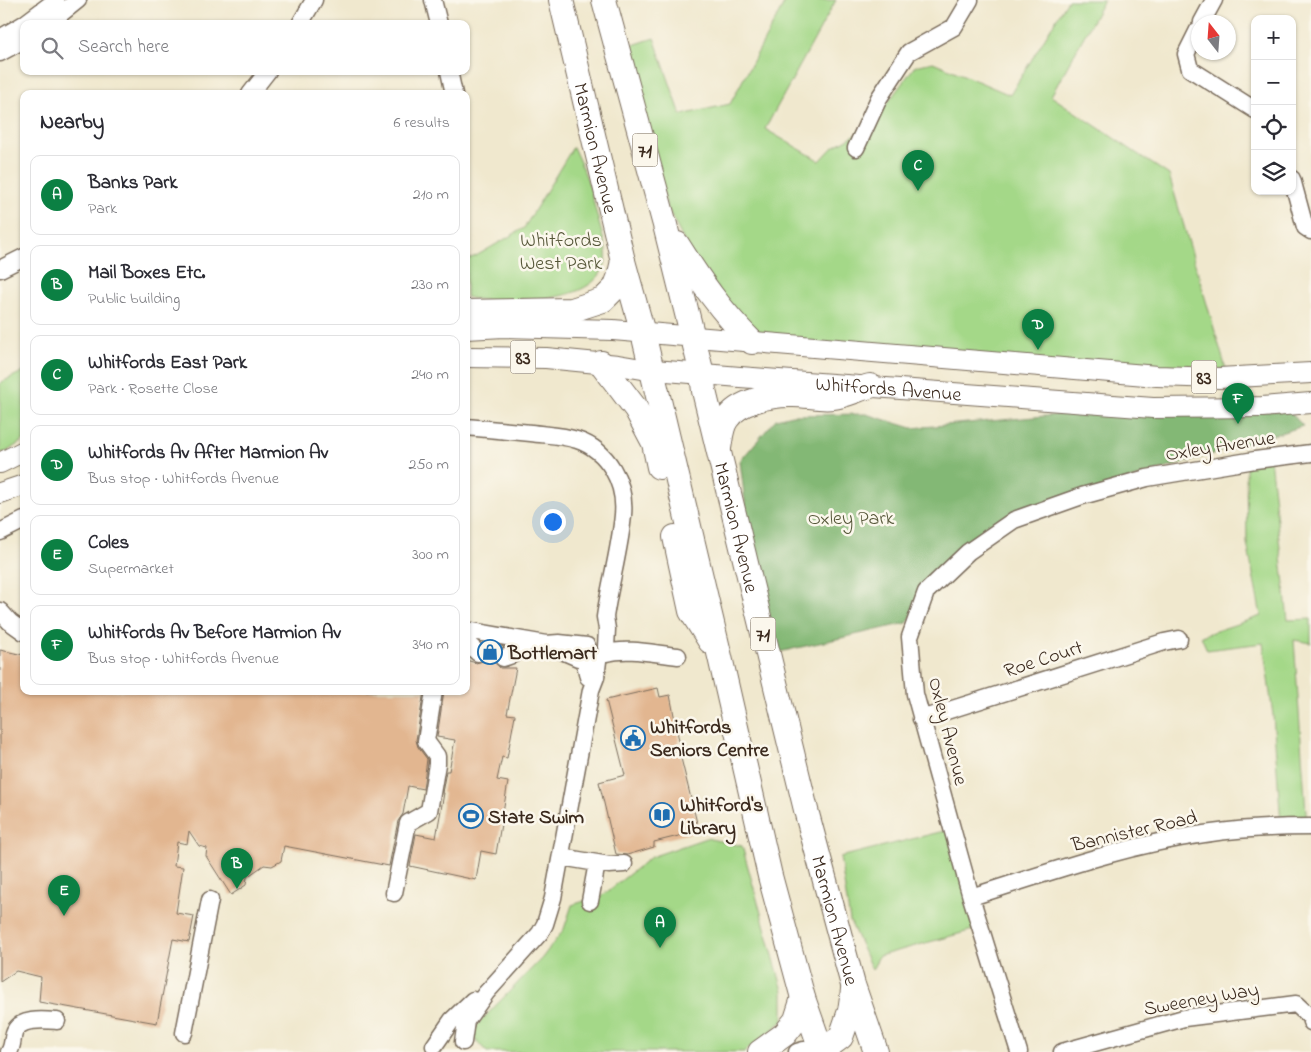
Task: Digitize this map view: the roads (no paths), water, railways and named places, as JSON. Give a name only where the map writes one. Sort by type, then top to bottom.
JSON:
[{"type":"highway","name":"Marmion Avenue","points":[[561,0],[623,261],[652,370],[770,876],[803,998],[822,1052]]},
{"type":"highway","name":"Marmion Avenue","points":[[604,0],[665,225],[702,374],[718,453],[807,814],[854,985],[876,1052]]},
{"type":"highway","points":[[665,225],[704,288],[721,310],[752,342]]},
{"type":"highway","points":[[470,312],[572,310],[603,300],[616,288],[623,261]]},
{"type":"highway","points":[[600,363],[636,410],[654,443],[691,611],[720,657]]},
{"type":"highway","points":[[718,453],[722,428],[726,419],[734,410],[741,406],[764,398],[790,395],[833,397],[870,386]]},
{"type":"highway","points":[[822,1052],[841,1038],[850,1011],[854,985]]},
{"type":"highway","points":[[760,1052],[785,1034],[796,1020],[803,998]]},
{"type":"highway","points":[[822,1052],[838,1052]]},
{"type":"main road","name":"Whitfords Avenue","points":[[470,329],[555,328],[643,333],[1157,376],[1219,378],[1311,373]]},
{"type":"main road","name":"Whitfords Avenue","points":[[470,357],[546,358],[652,370],[1153,408],[1262,407],[1311,403]]},
{"type":"main road","points":[[0,463],[20,454]]},
{"type":"main road","points":[[0,494],[20,486]]},
{"type":"street","points":[[29,20],[56,0]]},
{"type":"street","points":[[53,20],[78,0]]},
{"type":"street","points":[[302,20],[314,0]]},
{"type":"street","points":[[433,0],[437,20]]},
{"type":"street","points":[[856,148],[879,98],[909,52],[954,27],[970,0]]},
{"type":"street","points":[[1206,15],[1214,0]]},
{"type":"street","points":[[0,38],[20,26]]},
{"type":"street","points":[[0,53],[20,42]]},
{"type":"street","points":[[1191,44],[1186,54],[1190,69],[1251,107]]},
{"type":"street","points":[[253,90],[265,75]]},
{"type":"street","points":[[450,75],[453,90]]},
{"type":"street","points":[[1296,194],[1305,227],[1311,231]]},
{"type":"street","points":[[0,269],[20,259]]},
{"type":"street","points":[[468,1047],[466,1022],[486,993],[540,933],[545,924],[553,898],[591,690],[597,628],[605,617],[624,514],[623,493],[615,472],[589,446],[577,440],[557,436],[470,427]]},
{"type":"street","name":"Oxley Avenue","points":[[1019,1052],[971,897],[915,694],[910,637],[926,592],[968,552],[1014,520],[1082,496],[1147,478],[1255,460],[1311,453]]},
{"type":"street","points":[[0,535],[20,522]]},
{"type":"street","points":[[0,610],[20,629]]},
{"type":"street","points":[[0,630],[6,632],[20,630]]},
{"type":"street","points":[[470,631],[546,644],[559,643],[593,654],[634,652],[678,656]]},
{"type":"street","name":"Roe Court","points":[[921,719],[1179,639]]},
{"type":"street","points":[[503,658],[512,656],[528,641]]},
{"type":"street","points":[[394,893],[408,824],[429,811],[438,764],[437,756],[426,741],[433,695]]},
{"type":"street","name":"Bannister Road","points":[[971,897],[1107,855],[1165,841],[1204,834],[1311,827]]},
{"type":"street","points":[[561,857],[609,865],[624,864]]},
{"type":"street","points":[[590,901],[597,863]]},
{"type":"street","points":[[184,1033],[210,900]]},
{"type":"street","points":[[430,1050],[452,1020],[472,1001],[486,993]]},
{"type":"street","name":"Sweeney Way","points":[[1062,1052],[1184,1018],[1296,1004],[1310,1017],[1311,1022]]},
{"type":"street","points":[[8,1052],[12,1046],[15,1031],[20,1025],[42,1020],[57,1022]]},
{"type":"street","points":[[430,1050],[441,1041],[448,1039],[453,1039],[468,1047]]},
{"type":"street","points":[[797,1052],[804,1050],[822,1052]]},
{"type":"tunnel","points":[[478,653],[503,658]]},
{"type":"place","name":"Whitfords East Park","points":[[918,191]]},
{"type":"place","name":"Whitfords Av After Marmion Av","points":[[1038,350]]},
{"type":"place","name":"Whitfords Av Before Marmion Av","points":[[1238,424]]},
{"type":"place","name":"Bottlemart","points":[[490,652]]},
{"type":"place","name":"Whitfords Seniors Centre","points":[[633,738]]},
{"type":"place","name":"Whitford's Library","points":[[662,815]]},
{"type":"place","name":"State Swim","points":[[471,816]]},
{"type":"place","name":"Mail Boxes Etc.","points":[[237,889]]},
{"type":"place","name":"Coles","points":[[64,916]]},
{"type":"place","name":"Banks Park","points":[[660,948]]},
{"type":"park label","name":"Whitfords West Park","points":[[561,250]]},
{"type":"park label","name":"Oxley Park","points":[[851,517]]}]
